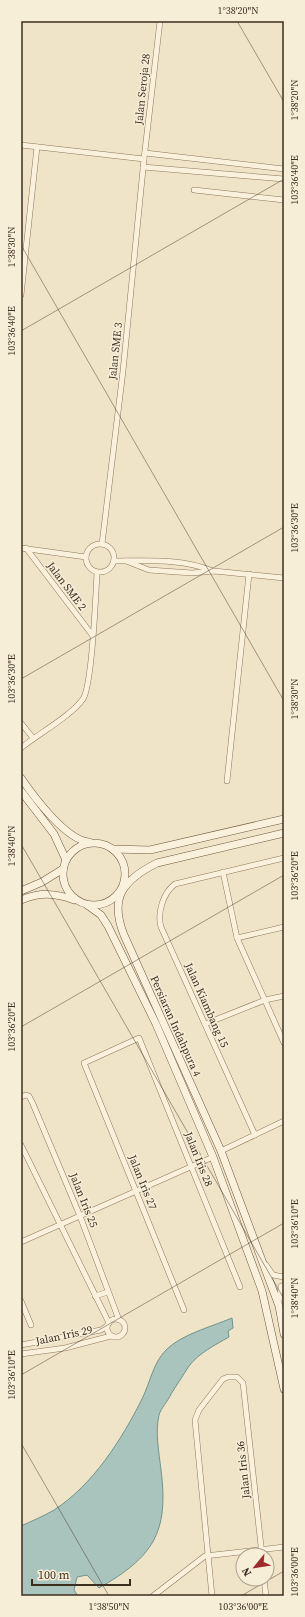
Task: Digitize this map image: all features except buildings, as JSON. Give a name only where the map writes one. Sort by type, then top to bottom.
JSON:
[{"type":"street","name":"Jalan Seroja 28","points":[[144,156],[160,21]]},
{"type":"street","points":[[21,145],[284,170]]},
{"type":"street","points":[[21,295],[37,147]]},
{"type":"street","name":"Jalan SME 3","points":[[102,544],[123,371],[144,156]]},
{"type":"street","points":[[143,167],[284,179]]},
{"type":"street","points":[[194,190],[284,200]]},
{"type":"street","points":[[102,544],[112,550],[114,560],[108,570],[97,572],[91,569],[87,564],[86,557],[91,547],[102,544]]},
{"type":"street","points":[[23,548],[86,557]]},
{"type":"street","name":"Jalan SME 2","points":[[23,548],[92,636]]},
{"type":"street","points":[[114,560],[181,562],[214,571]]},
{"type":"street","points":[[126,561],[149,570],[192,573],[214,571],[284,578]]},
{"type":"street","points":[[21,748],[73,708],[84,696],[92,636],[97,572]]},
{"type":"street","points":[[227,781],[249,574]]},
{"type":"street","points":[[21,723],[33,738]]},
{"type":"street","points":[[21,778],[69,834],[82,842],[106,845],[113,849],[121,857],[125,867],[125,878],[122,888]]},
{"type":"street","points":[[21,791],[54,834],[66,860]]},
{"type":"street","points":[[113,849],[150,850],[284,819]]},
{"type":"street","points":[[21,900],[33,895],[47,893],[58,894],[86,905],[97,906],[107,903],[116,897],[122,888],[143,870],[157,863],[284,833]]},
{"type":"street","points":[[78,902],[66,887],[63,878],[63,869],[66,860],[72,851],[81,845],[91,843]]},
{"type":"street","points":[[284,858],[223,872],[237,938],[284,1043]]},
{"type":"street","points":[[21,890],[42,882],[63,869]]},
{"type":"street","name":"Jalan Kiambang 15","points":[[223,872],[175,884],[170,887],[159,913],[159,920],[255,1134]]},
{"type":"street","name":"Persiaran Indahpura 4","points":[[122,888],[117,911],[121,929],[197,1102],[221,1150],[279,1306],[284,1334]]},
{"type":"street","name":"Persiaran Indahpura 4","points":[[86,905],[101,915],[108,926],[156,1024],[213,1157],[262,1290],[284,1389]]},
{"type":"street","points":[[237,938],[284,927]]},
{"type":"street","points":[[205,1024],[265,1000],[284,996]]},
{"type":"street","name":"Jalan Iris 27","points":[[139,1038],[84,1063],[184,1310]]},
{"type":"street","name":"Jalan Iris 28","points":[[139,1038],[240,1287]]},
{"type":"street","name":"Jalan Iris 25","points":[[21,1097],[29,1096],[33,1104],[80,1216],[119,1320]]},
{"type":"street","points":[[221,1150],[284,1121]]},
{"type":"street","points":[[21,1145],[95,1296],[108,1325],[109,1333],[112,1336],[117,1337],[124,1332],[124,1324],[119,1320],[112,1320],[108,1325]]},
{"type":"street","points":[[21,1242],[213,1157]]},
{"type":"street","points":[[260,1255],[273,1275],[284,1277]]},
{"type":"street","points":[[279,1306],[281,1286],[284,1286]]},
{"type":"street","points":[[95,1296],[108,1292]]},
{"type":"street","points":[[21,1301],[31,1325]]},
{"type":"street","name":"Jalan Iris 29","points":[[21,1345],[101,1330],[108,1325]]},
{"type":"street","name":"Jalan Iris 29","points":[[21,1354],[65,1348],[112,1336]]},
{"type":"street","name":"Jalan Iris 36","points":[[208,1555],[195,1418],[198,1410],[223,1379],[235,1376],[241,1379],[243,1383],[261,1547]]},
{"type":"street","points":[[153,1596],[208,1555],[235,1554]]},
{"type":"street","points":[[208,1555],[212,1596]]},
{"type":"water","points":[[232,1318],[233,1328],[228,1331],[229,1337],[193,1361],[160,1412],[157,1436],[163,1492],[162,1511],[159,1527],[153,1541],[144,1554],[133,1565],[99,1588],[87,1575],[77,1577],[74,1590],[78,1596],[21,1596],[21,1526],[54,1510],[68,1500],[94,1474],[116,1445],[125,1430],[145,1393],[158,1361],[166,1350],[188,1335]]}]
